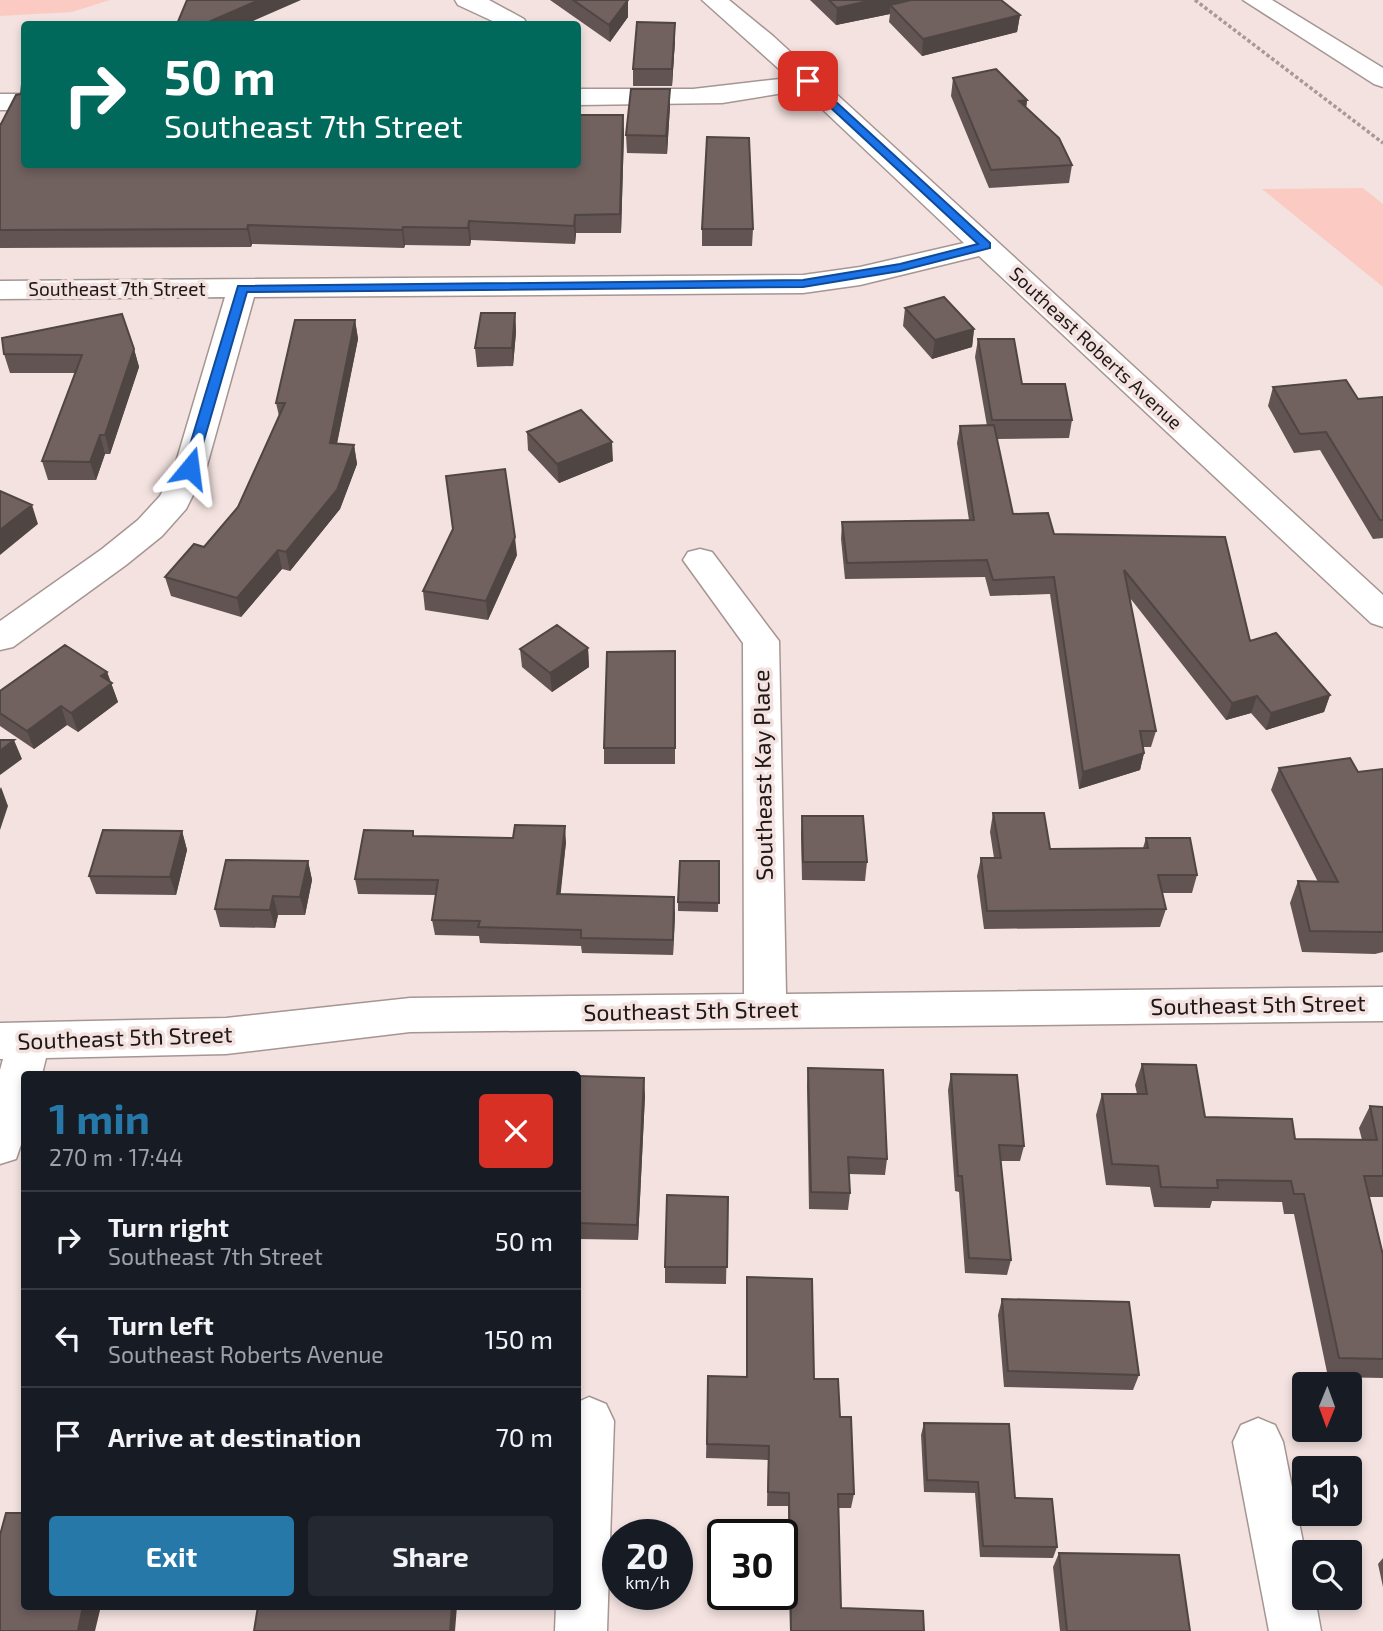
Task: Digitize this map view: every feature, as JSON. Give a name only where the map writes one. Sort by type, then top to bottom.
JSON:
[{"type":"street","points":[[467,0],[491,9],[510,21]]},
{"type":"street","name":"Southeast Roberts Avenue","points":[[714,0],[808,81],[1383,615]]},
{"type":"street","points":[[1255,0],[1383,79]]},
{"type":"street","points":[[581,97],[729,96],[766,92],[808,81]]},
{"type":"street","points":[[0,102],[21,102]]},
{"type":"street","name":"Southeast 7th Street","points":[[0,290],[803,284],[884,271],[986,246]]},
{"type":"street","points":[[0,638],[114,557],[150,528],[174,501],[190,468],[242,289]]},
{"type":"street","name":"Southeast Kay Place","points":[[700,560],[761,641],[765,1010]]},
{"type":"street","name":"Southeast 5th Street","points":[[15,1041],[226,1036],[410,1015],[1383,1004]]},
{"type":"street","points":[[0,1145],[15,1041]]},
{"type":"street","points":[[581,1631],[589,1421]]},
{"type":"street","points":[[1258,1442],[1295,1631]]},
{"type":"path","points":[[1195,0],[1383,143]]},
{"type":"shaded area","points":[[0,0],[110,0],[72,12],[0,16]]},
{"type":"shaded area","points":[[1363,188],[1383,204],[1383,287],[1262,189]]},
{"type":"building","points":[[187,0],[259,0],[211,21],[178,21]]},
{"type":"building","points":[[573,0],[628,0],[609,25]]},
{"type":"building","points":[[829,0],[873,0],[837,8]]},
{"type":"building","points":[[911,0],[1001,0],[1020,15],[923,39],[890,5]]},
{"type":"building","points":[[637,22],[675,23],[672,69],[633,69]]},
{"type":"building","points":[[996,69],[1027,100],[1019,101],[1059,138],[1072,165],[991,170],[953,78]]},
{"type":"building","points":[[631,89],[670,89],[666,136],[626,135]]},
{"type":"building","points":[[21,94],[21,168],[581,168],[581,115],[623,115],[620,214],[575,215],[574,226],[469,221],[468,228],[403,227],[402,230],[248,225],[247,229],[0,230],[0,124],[16,95]]},
{"type":"building","points":[[707,137],[749,138],[753,229],[702,229]]},
{"type":"building","points":[[944,297],[974,329],[935,340],[905,308]]},
{"type":"building","points":[[481,313],[515,313],[512,348],[475,348]]},
{"type":"building","points":[[122,314],[134,349],[105,435],[100,435],[90,462],[42,461],[82,355],[4,354],[2,338]]},
{"type":"building","points":[[295,320],[355,320],[330,443],[354,445],[337,490],[286,552],[278,550],[237,598],[165,577],[194,544],[204,547],[238,507],[285,403],[276,403]]},
{"type":"building","points":[[978,339],[1014,339],[1022,384],[1065,384],[1072,420],[992,420]]},
{"type":"building","points":[[1346,380],[1358,399],[1383,397],[1383,520],[1380,520],[1326,432],[1300,434],[1273,387]]},
{"type":"building","points":[[581,410],[612,442],[557,464],[527,432]]},
{"type":"building","points":[[994,425],[1013,514],[1048,513],[1054,534],[1225,537],[1250,641],[1276,633],[1330,695],[1271,713],[1257,696],[1232,703],[1124,570],[1156,731],[1140,731],[1144,753],[1083,772],[1054,577],[993,580],[987,560],[847,563],[842,522],[974,520],[960,426]]},
{"type":"building","points":[[505,469],[515,537],[486,601],[423,591],[453,529],[446,476]]},
{"type":"building","points":[[0,491],[32,505],[0,530]]},
{"type":"building","points":[[557,625],[588,648],[550,673],[520,649]]},
{"type":"building","points":[[65,645],[107,672],[101,676],[112,683],[71,713],[61,706],[27,731],[0,713],[0,691]]},
{"type":"building","points":[[675,651],[675,748],[604,748],[607,652]]},
{"type":"building","points":[[0,740],[14,740],[0,751]]},
{"type":"building","points":[[1350,758],[1358,772],[1383,769],[1383,932],[1310,931],[1298,881],[1338,882],[1279,768]]},
{"type":"building","points":[[993,813],[1044,813],[1050,849],[1148,848],[1146,838],[1190,838],[1197,875],[1158,875],[1166,909],[987,911],[981,858],[1001,858]]},
{"type":"building","points":[[802,816],[863,816],[867,862],[803,862]]},
{"type":"building","points":[[515,825],[565,826],[557,894],[674,897],[673,940],[581,938],[581,930],[478,927],[480,921],[432,920],[438,880],[355,879],[364,830],[413,831],[413,836],[513,838]]},
{"type":"building","points":[[103,830],[182,831],[170,877],[89,876]]},
{"type":"building","points":[[226,860],[308,861],[300,897],[273,896],[270,910],[215,909]]},
{"type":"building","points":[[680,861],[719,861],[719,903],[678,902]]},
{"type":"building","points":[[1142,1064],[1196,1065],[1205,1117],[1292,1119],[1295,1139],[1377,1140],[1370,1106],[1383,1107],[1383,1176],[1364,1176],[1383,1255],[1383,1359],[1339,1358],[1304,1194],[1294,1194],[1291,1181],[1217,1180],[1218,1188],[1161,1187],[1158,1166],[1112,1164],[1102,1094],[1147,1094]]},
{"type":"building","points":[[808,1068],[883,1070],[887,1159],[848,1157],[850,1193],[811,1192]]},
{"type":"building","points":[[951,1074],[1017,1075],[1024,1146],[999,1145],[1011,1260],[969,1258],[962,1176],[958,1176]]},
{"type":"building","points":[[581,1076],[644,1078],[637,1225],[581,1223]]},
{"type":"building","points":[[667,1195],[728,1197],[727,1267],[665,1267]]},
{"type":"building","points":[[747,1277],[812,1279],[814,1379],[838,1379],[840,1417],[851,1417],[854,1494],[838,1494],[841,1608],[923,1611],[924,1631],[791,1631],[791,1610],[798,1610],[798,1519],[789,1519],[789,1493],[768,1492],[769,1446],[707,1444],[708,1376],[747,1377]]},
{"type":"building","points":[[1002,1299],[1129,1302],[1139,1375],[1008,1371]]},
{"type":"building","points":[[924,1423],[1009,1424],[1015,1498],[1052,1499],[1057,1547],[983,1546],[978,1482],[927,1480]]},
{"type":"building","points":[[6,1513],[21,1513],[21,1610],[82,1610],[78,1631],[0,1631],[0,1535]]},
{"type":"building","points":[[1059,1553],[1179,1555],[1190,1631],[1067,1631]]},
{"type":"building","points":[[257,1610],[452,1610],[450,1631],[254,1631]]},
{"type":"route","points":[[190,468],[242,289],[803,284],[920,264],[986,246],[808,81]]}]
